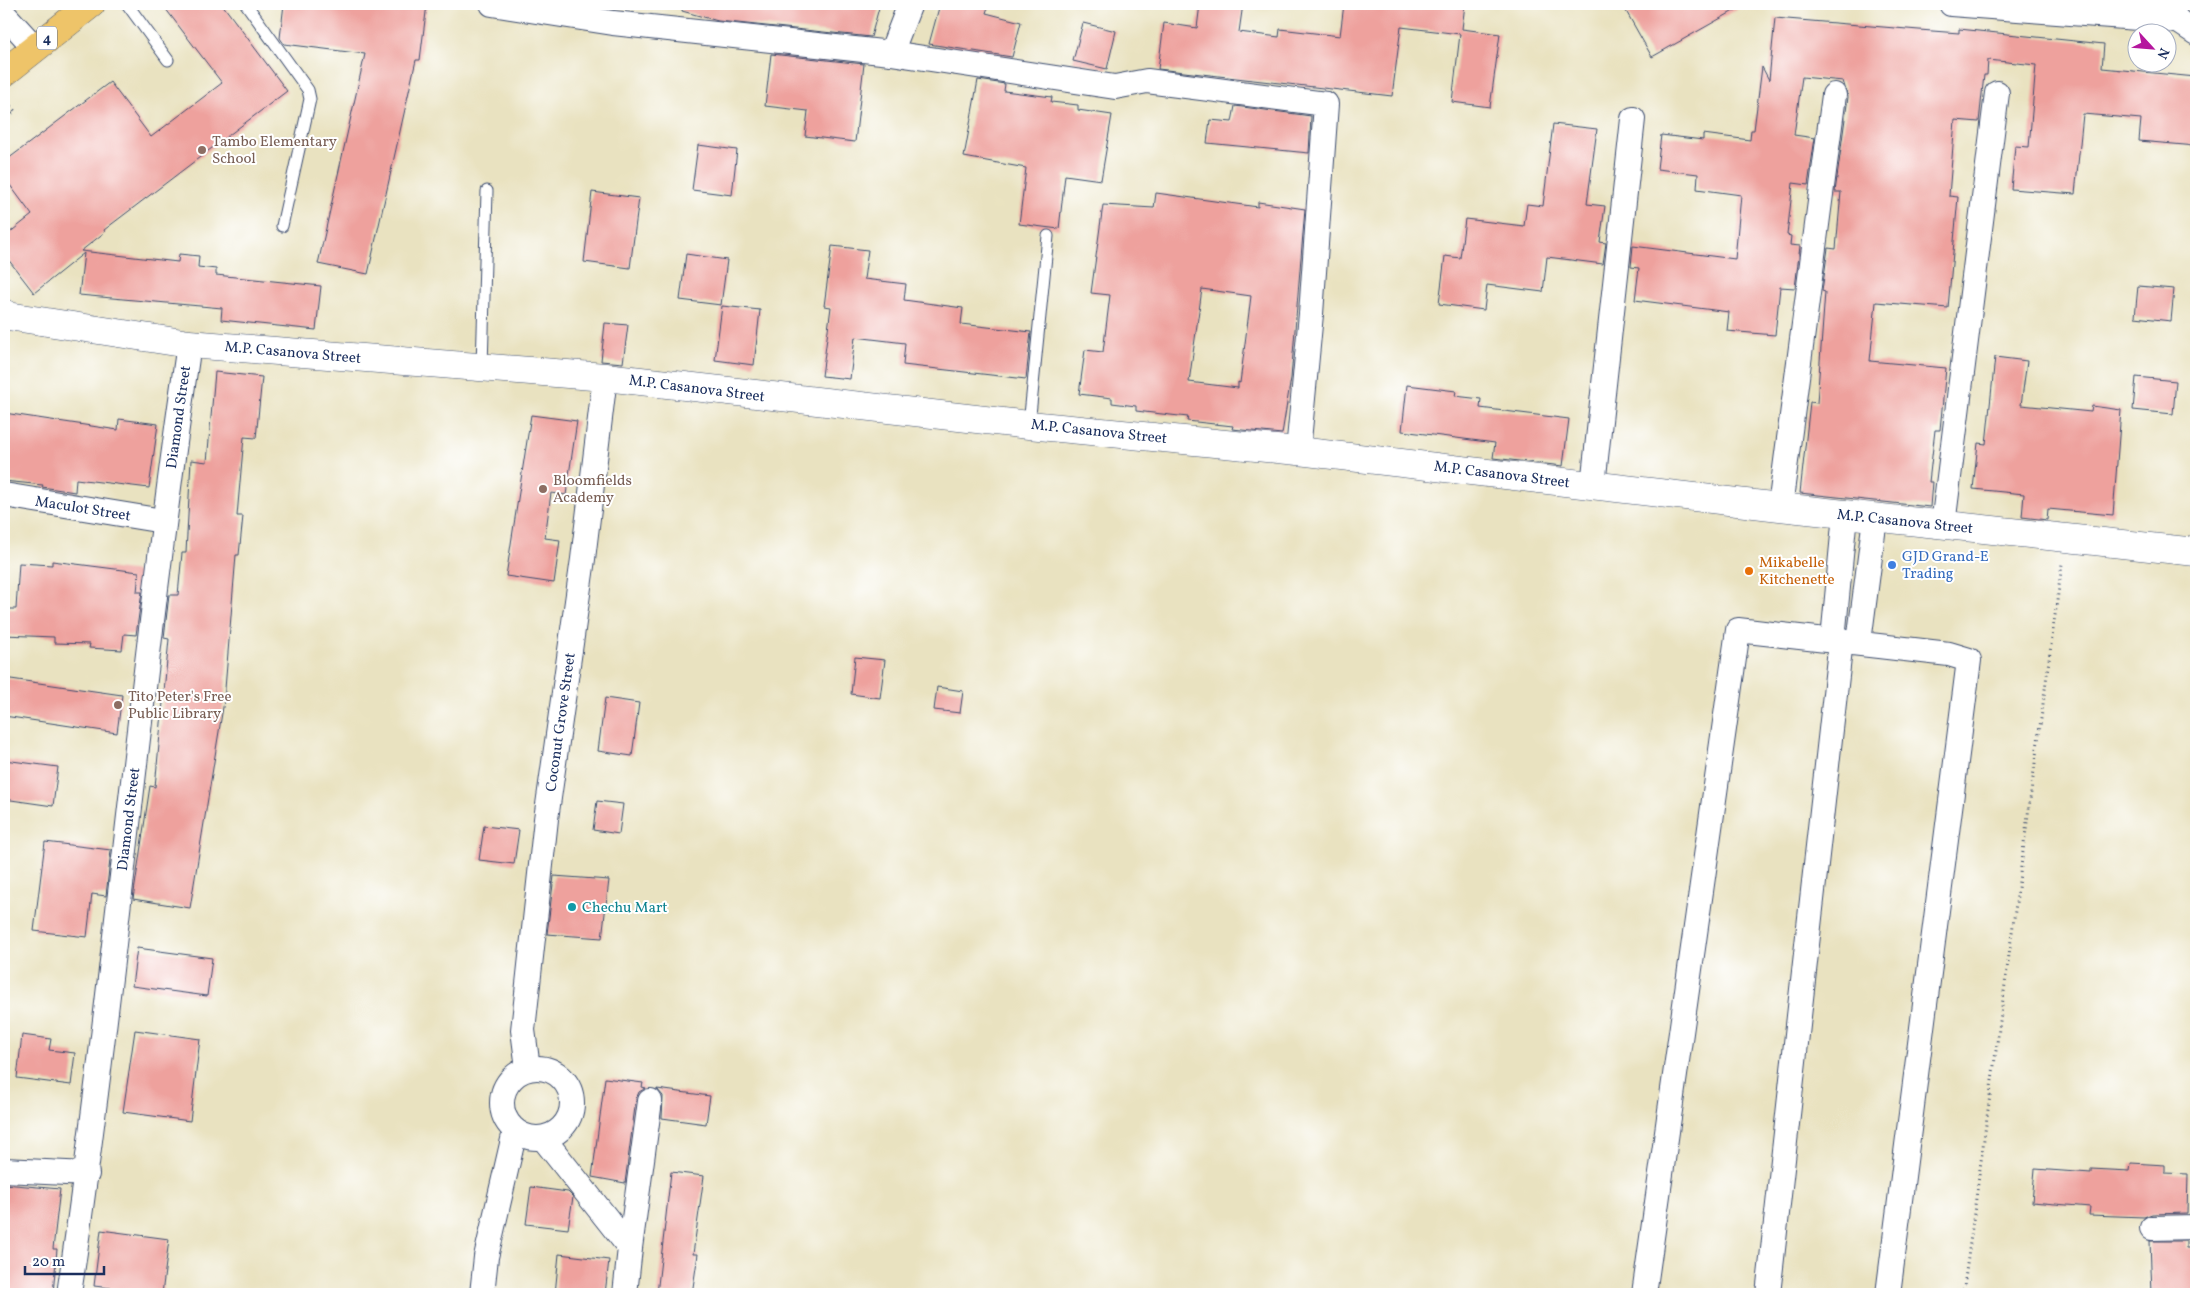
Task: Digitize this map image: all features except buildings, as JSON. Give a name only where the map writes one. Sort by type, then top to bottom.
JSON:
[{"type":"highway","name":"4","points":[[4,73],[91,4]]},
{"type":"street","points":[[492,4],[613,23],[891,53],[1115,87],[1147,81],[1326,104],[1311,314],[1298,451]]},
{"type":"street","points":[[891,53],[910,4]]},
{"type":"street","points":[[1951,4],[2180,19]]},
{"type":"street","points":[[4,14],[35,48]]},
{"type":"street","points":[[1943,525],[1997,93]]},
{"type":"street","points":[[1780,507],[1834,96]]},
{"type":"street","points":[[1592,485],[1633,120]]},
{"type":"street","name":"M.P. Casanova Street","points":[[5,319],[189,344],[605,377],[1030,425],[1298,451],[1875,518],[2196,552]]},
{"type":"street","name":"Diamond Street","points":[[69,1294],[87,1174],[163,521],[189,344]]},
{"type":"street","name":"Coconut Grove Street","points":[[528,1068],[523,1030],[545,828],[583,559],[605,377]]},
{"type":"street","name":"Maculot Street","points":[[4,495],[163,521]]},
{"type":"street","points":[[1768,1294],[1844,640],[1845,514]]},
{"type":"street","points":[[1844,640],[1875,518]]},
{"type":"street","points":[[1644,1294],[1738,630],[1844,640],[1949,654],[1970,660],[1888,1294]]},
{"type":"street","points":[[528,1068],[544,1068],[559,1074],[569,1087],[573,1103],[569,1119],[558,1132],[543,1138],[523,1136],[515,1131],[504,1115],[502,1096],[507,1083],[516,1074],[528,1068]]},
{"type":"street","points":[[625,1294],[650,1101]]},
{"type":"street","points":[[482,1294],[486,1257],[515,1131]]},
{"type":"street","points":[[543,1138],[630,1248]]},
{"type":"street","points":[[4,1170],[87,1174]]},
{"type":"street","points":[[2152,1228],[2196,1227]]},
{"type":"lane","points":[[127,4],[168,60]]},
{"type":"lane","points":[[246,4],[308,90],[310,99],[282,226]]},
{"type":"lane","points":[[482,367],[487,191]]},
{"type":"lane","points":[[1030,425],[1048,236]]},
{"type":"path","points":[[4,98],[15,111],[4,120]]},
{"type":"path","points":[[1963,1294],[2066,538]]},
{"type":"place","name":"Tambo Elementary School","points":[[202,150]]},
{"type":"place","name":"Bloomfields Academy","points":[[543,489]]},
{"type":"place","name":"GJD Grand-E Trading","points":[[1892,565]]},
{"type":"place","name":"Mikabelle Kitchenette","points":[[1749,571]]},
{"type":"place","name":"Tito Peter's Free Public Library","points":[[118,705]]},
{"type":"place","name":"Chechu Mart","points":[[572,907]]}]
